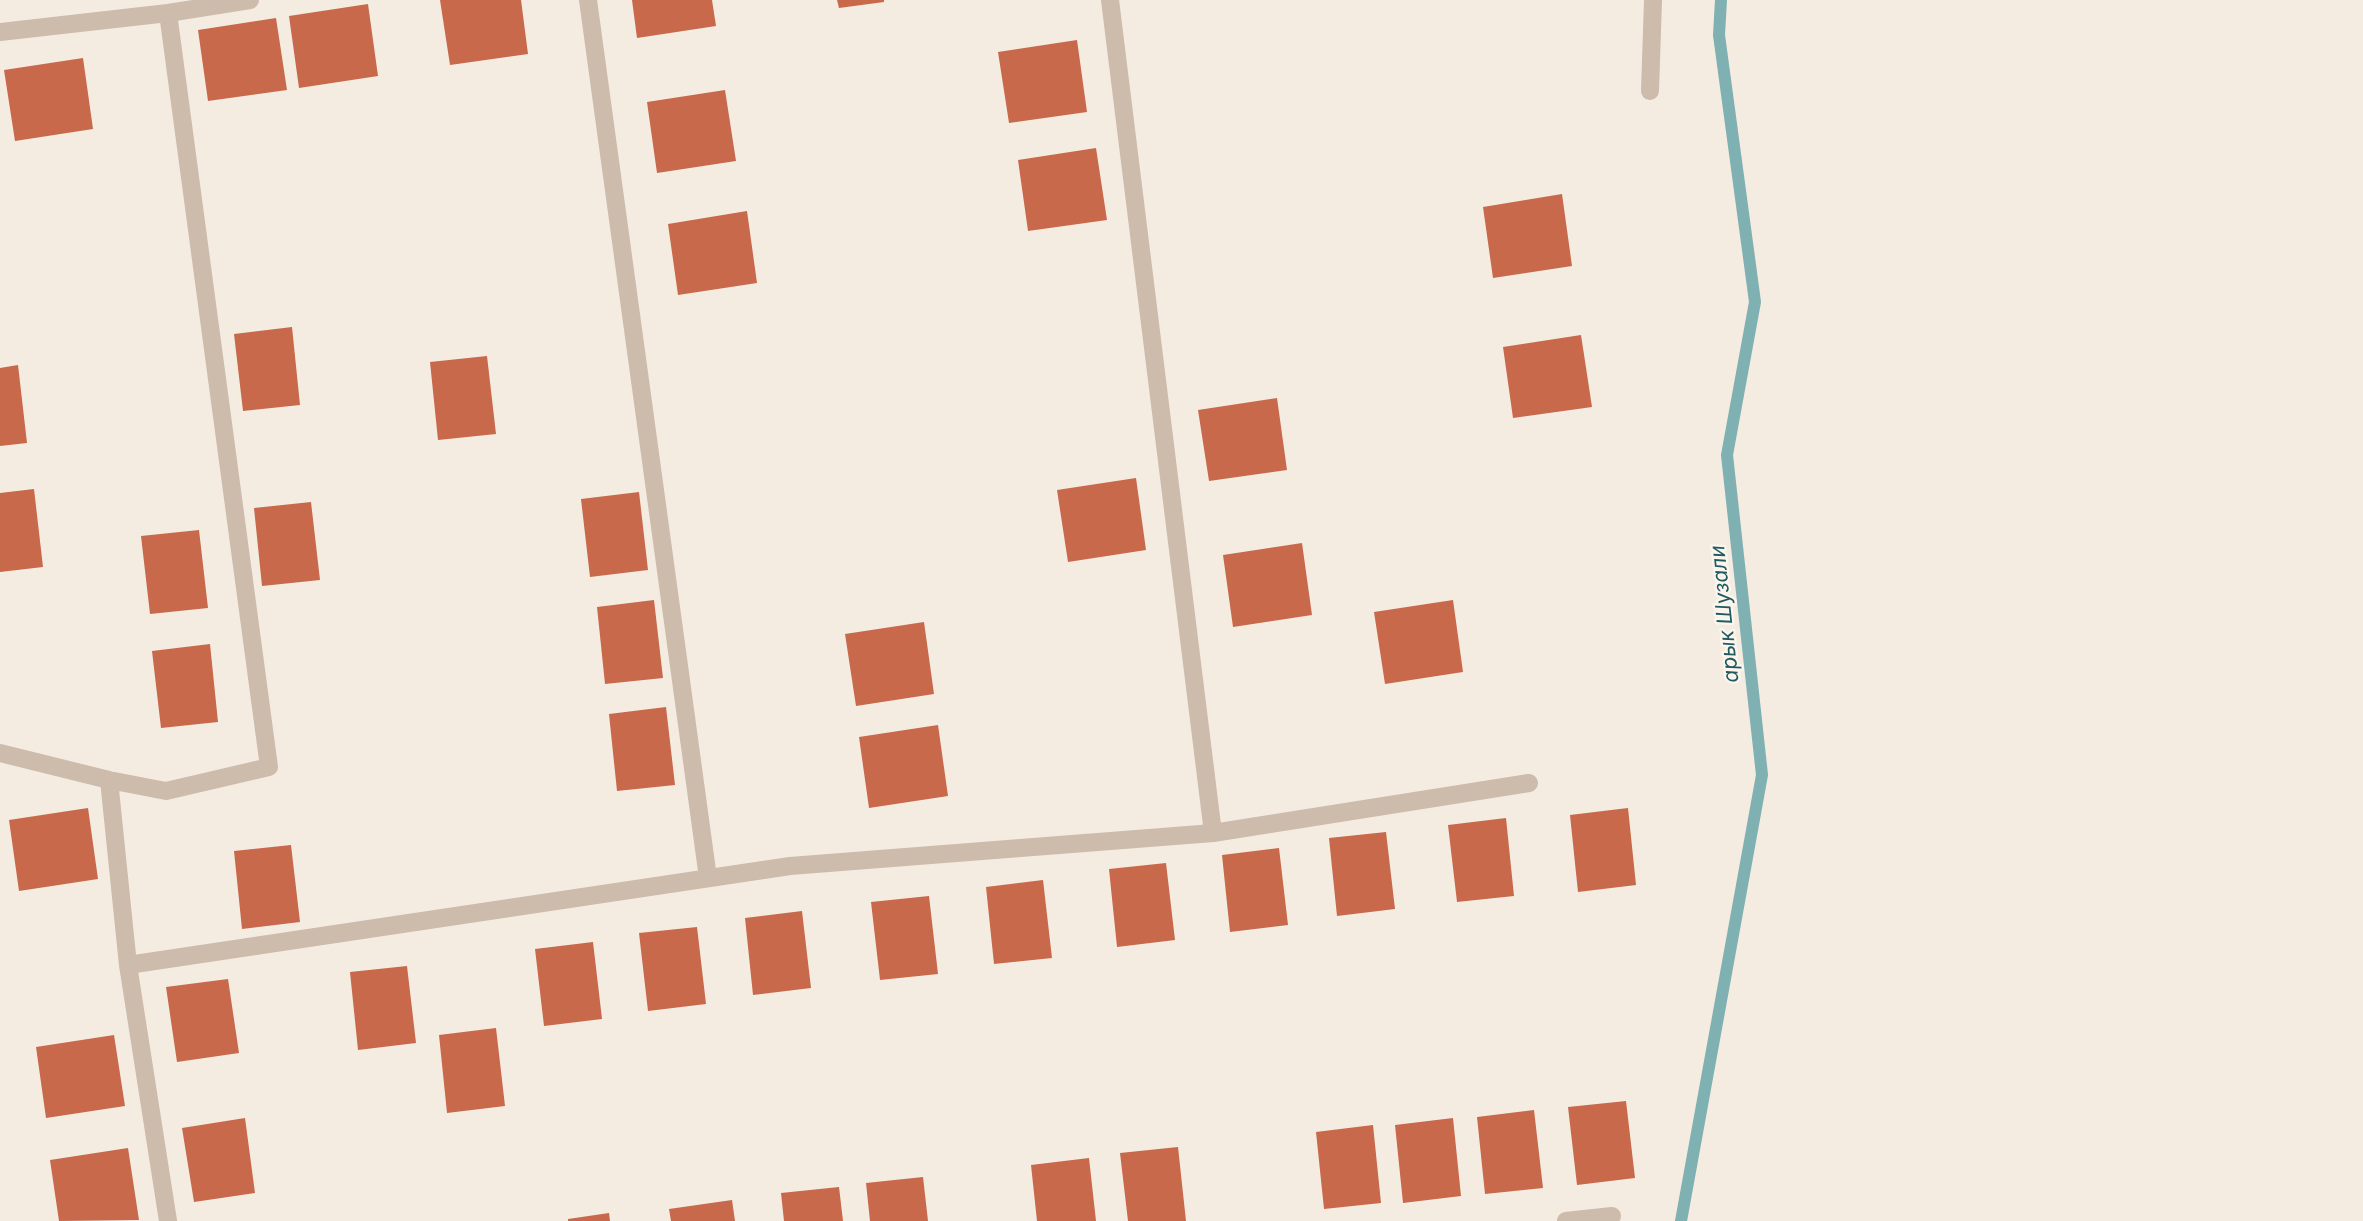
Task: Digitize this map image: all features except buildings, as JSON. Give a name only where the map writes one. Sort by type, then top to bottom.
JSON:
[{"type":"street","points":[[0,32],[168,13],[250,0]]},
{"type":"street","points":[[588,0],[708,878]]},
{"type":"street","points":[[1110,0],[1213,834]]},
{"type":"street","points":[[1650,90],[1653,0]]},
{"type":"street","points":[[0,753],[166,791],[269,767],[168,13]]},
{"type":"street","points":[[109,780],[128,965],[168,1221]]},
{"type":"street","points":[[128,965],[790,866],[1213,834],[1529,783]]},
{"type":"street","points":[[1566,1221],[1612,1216]]},
{"type":"waterway","name":"арык Шузали","points":[[1681,1221],[1762,775],[1727,455],[1755,302],[1719,35],[1721,0]]}]
